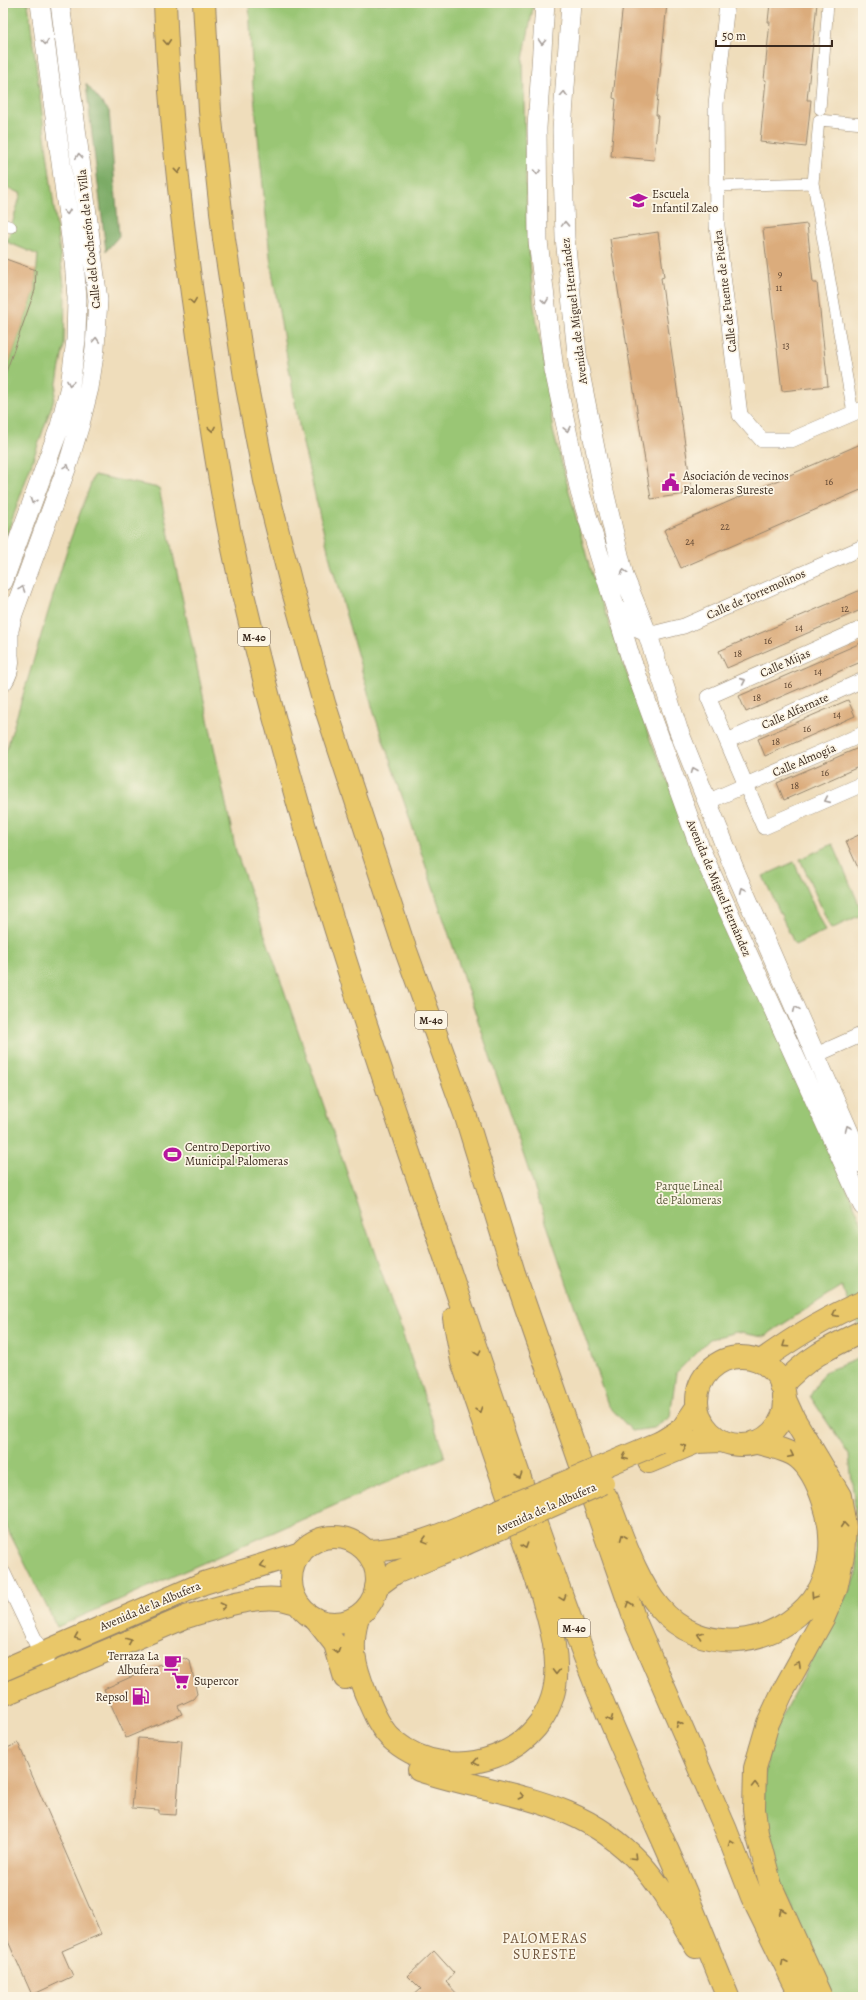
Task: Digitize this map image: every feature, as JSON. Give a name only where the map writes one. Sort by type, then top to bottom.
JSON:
[{"type":"main road","name":"M-40","points":[[165,3],[174,139],[188,262],[208,403],[225,509],[242,590],[276,724],[323,889],[363,1016],[546,1555],[588,1666],[633,1775],[681,1881],[727,1997]]},
{"type":"main road","name":"M-40","points":[[204,3],[210,111],[224,239],[245,377],[271,503],[291,584],[324,703],[401,937],[466,1116],[514,1273],[636,1623],[726,1830],[752,1897],[801,1997]]},
{"type":"main road","points":[[358,1616],[353,1635],[353,1646],[354,1658],[361,1682],[382,1727],[393,1740],[407,1751],[425,1759],[443,1763],[467,1764],[486,1760],[504,1753],[520,1743],[533,1730],[544,1714],[556,1679],[556,1656],[551,1631],[542,1595],[462,1361],[443,1250]]},
{"type":"main road","points":[[514,1273],[647,1590],[660,1608],[684,1628],[704,1637],[723,1641],[748,1640],[770,1634],[796,1618],[814,1598],[824,1578],[831,1549],[827,1510],[818,1487],[809,1470],[796,1457],[783,1451],[754,1442]]},
{"type":"main road","points":[[761,1361],[834,1314],[863,1302]]},
{"type":"main road","points":[[821,1997],[771,1886],[756,1833],[754,1808],[755,1768],[768,1723],[785,1688],[824,1617],[836,1588],[843,1555],[845,1527],[840,1496],[794,1419],[783,1392],[776,1374],[761,1361],[741,1358],[719,1363],[708,1371],[700,1383],[697,1396],[697,1407],[704,1426],[721,1440],[732,1444],[754,1442],[765,1438],[774,1430],[780,1421],[784,1409],[783,1392],[795,1371],[822,1350],[863,1331]]},
{"type":"main road","name":"Avenida de la Albufera","points":[[376,1587],[395,1573],[464,1535],[661,1442],[682,1429],[697,1407]]},
{"type":"main road","name":"Avenida de la Albufera","points":[[366,1551],[383,1551],[431,1539],[464,1535],[698,1442],[721,1440]]},
{"type":"main road","points":[[333,1537],[351,1541],[366,1551],[375,1568],[376,1587],[370,1604],[358,1616],[348,1621],[326,1623],[316,1620],[305,1613],[297,1603],[292,1591],[291,1577],[294,1564],[300,1553],[309,1544],[321,1539],[333,1537]]},
{"type":"main road","name":"Avenida de la Albufera","points":[[3,1670],[204,1583],[300,1553]]},
{"type":"main road","name":"Avenida de la Albufera","points":[[3,1695],[186,1617],[210,1610],[271,1599],[297,1603]]},
{"type":"main road","points":[[316,1620],[335,1644],[349,1693],[360,1716],[374,1737],[386,1750],[401,1761],[419,1770],[457,1782],[537,1800],[568,1811],[595,1825],[619,1842],[642,1865],[665,1896],[727,1997]]},
{"type":"street","name":"Calle del Cocherón de la Villa","points":[[3,582],[60,426],[70,386],[76,340],[77,298],[74,261],[40,3]]},
{"type":"street","name":"Calle del Cocherón de la Villa","points":[[3,682],[8,675],[10,665],[6,648],[13,614],[78,432],[89,388],[95,348],[98,300],[60,3]]},
{"type":"street","name":"Avenida de Miguel Hernández","points":[[545,3],[537,128],[538,241],[554,370],[580,492],[631,659],[701,850],[863,1206]]},
{"type":"street","name":"Avenida de Miguel Hernández","points":[[571,3],[562,130],[565,238],[578,363],[601,478],[624,576],[648,635],[678,729],[707,802],[736,873],[863,1164]]},
{"type":"street","name":"Calle de Fuente de Piedra","points":[[728,3],[716,104],[717,226],[740,415],[762,440],[791,440],[858,411]]},
{"type":"street","points":[[820,109],[828,3]]},
{"type":"street","points":[[858,411],[813,183],[819,120],[863,124]]},
{"type":"street","points":[[716,186],[813,183]]},
{"type":"street","name":"Calle de Torremolinos","points":[[648,635],[684,626],[863,547]]},
{"type":"street","name":"Avenida de Miguel Hernández","points":[[600,560],[621,596],[630,627],[648,635]]},
{"type":"street","name":"Calle Mijas","points":[[727,741],[708,697],[863,628]]},
{"type":"street","name":"Calle Alfarnate","points":[[727,741],[863,680]]},
{"type":"street","name":"Calle Almogía","points":[[707,802],[863,734]]},
{"type":"street","points":[[727,741],[764,827],[863,784]]},
{"type":"street","points":[[816,1055],[863,1034]]},
{"type":"street","points":[[3,1573],[41,1653],[48,1662],[56,1667],[68,1668]]},
{"type":"green space","points":[[3,3],[28,3],[65,293],[64,345],[54,399],[3,546],[3,380],[35,290],[38,255],[7,242],[21,193],[3,187]]},
{"type":"green space","name":"Parque Lineal de Palomeras","points":[[249,3],[534,3],[523,59],[527,229],[534,307],[545,368],[553,431],[590,569],[651,742],[863,1225],[863,1336],[842,1286],[763,1337],[736,1332],[710,1339],[676,1373],[670,1417],[654,1428],[632,1431],[608,1405],[374,713],[331,563],[300,431],[271,266],[253,86]]},
{"type":"green space","points":[[86,84],[109,111],[119,236],[106,251]]},
{"type":"green space","name":"Centro Deportivo Municipal Palomeras","points":[[94,475],[159,488],[236,851],[445,1457],[57,1627],[3,1520],[3,761],[69,543]]},
{"type":"green space","points":[[833,844],[863,914],[831,929],[800,859]]},
{"type":"green space","points":[[794,862],[825,931],[795,945],[763,876]]},
{"type":"green space","points":[[863,1357],[863,1997],[832,1997],[779,1882],[764,1818],[764,1779],[770,1743],[787,1706],[857,1575],[856,1518],[849,1455],[810,1396],[824,1372]]},
{"type":"building","points":[[623,3],[667,3],[656,115],[658,115],[654,160],[611,156],[616,99],[613,98]]},
{"type":"building","points":[[770,3],[817,3],[807,100],[811,100],[806,147],[760,142],[766,80],[764,80],[770,22],[768,22]]},
{"type":"building","points":[[807,224],[813,283],[817,283],[828,386],[782,391],[763,229]]},
{"type":"building","points":[[658,232],[664,277],[661,278],[692,493],[651,499],[610,239]]},
{"type":"building","points":[[3,258],[36,270],[35,290],[5,375],[3,375]]},
{"type":"building","points":[[863,443],[863,489],[681,568],[664,530]]},
{"type":"building","points":[[863,589],[863,609],[727,668],[719,651]]},
{"type":"building","points":[[863,642],[863,661],[746,712],[739,696]]},
{"type":"building","points":[[848,700],[855,716],[765,756],[758,739]]},
{"type":"building","points":[[863,746],[863,765],[784,800],[777,783]]},
{"type":"building","points":[[863,833],[863,879],[846,841]]},
{"type":"building","name":"Repsol","points":[[185,1658],[190,1661],[197,1694],[193,1699],[178,1706],[182,1714],[126,1738],[104,1689],[160,1664],[162,1669]]},
{"type":"building","points":[[138,1738],[182,1741],[176,1815],[159,1814],[159,1810],[132,1808]]},
{"type":"building","points":[[18,1743],[101,1934],[62,1951],[73,1976],[32,1995],[3,1930],[3,1750]]},
{"type":"building","points":[[434,1951],[454,1973],[446,1982],[460,1997],[412,1997],[421,1989],[408,1976]]},
{"type":"place","name":"Escuela Infantil Zaleo","points":[[639,201]]},
{"type":"place","name":"Asociación de vecinos Palomeras Sureste","points":[[670,483]]},
{"type":"place","name":"Centro Deportivo Municipal Palomeras","points":[[172,1154]]},
{"type":"place","name":"Terraza La Albufera","points":[[172,1663]]},
{"type":"place","name":"Supercor","points":[[181,1681]]},
{"type":"place","name":"Repsol","points":[[141,1697]]},
{"type":"district","name":"PALOMERAS SURESTE","points":[[545,1946]]}]
